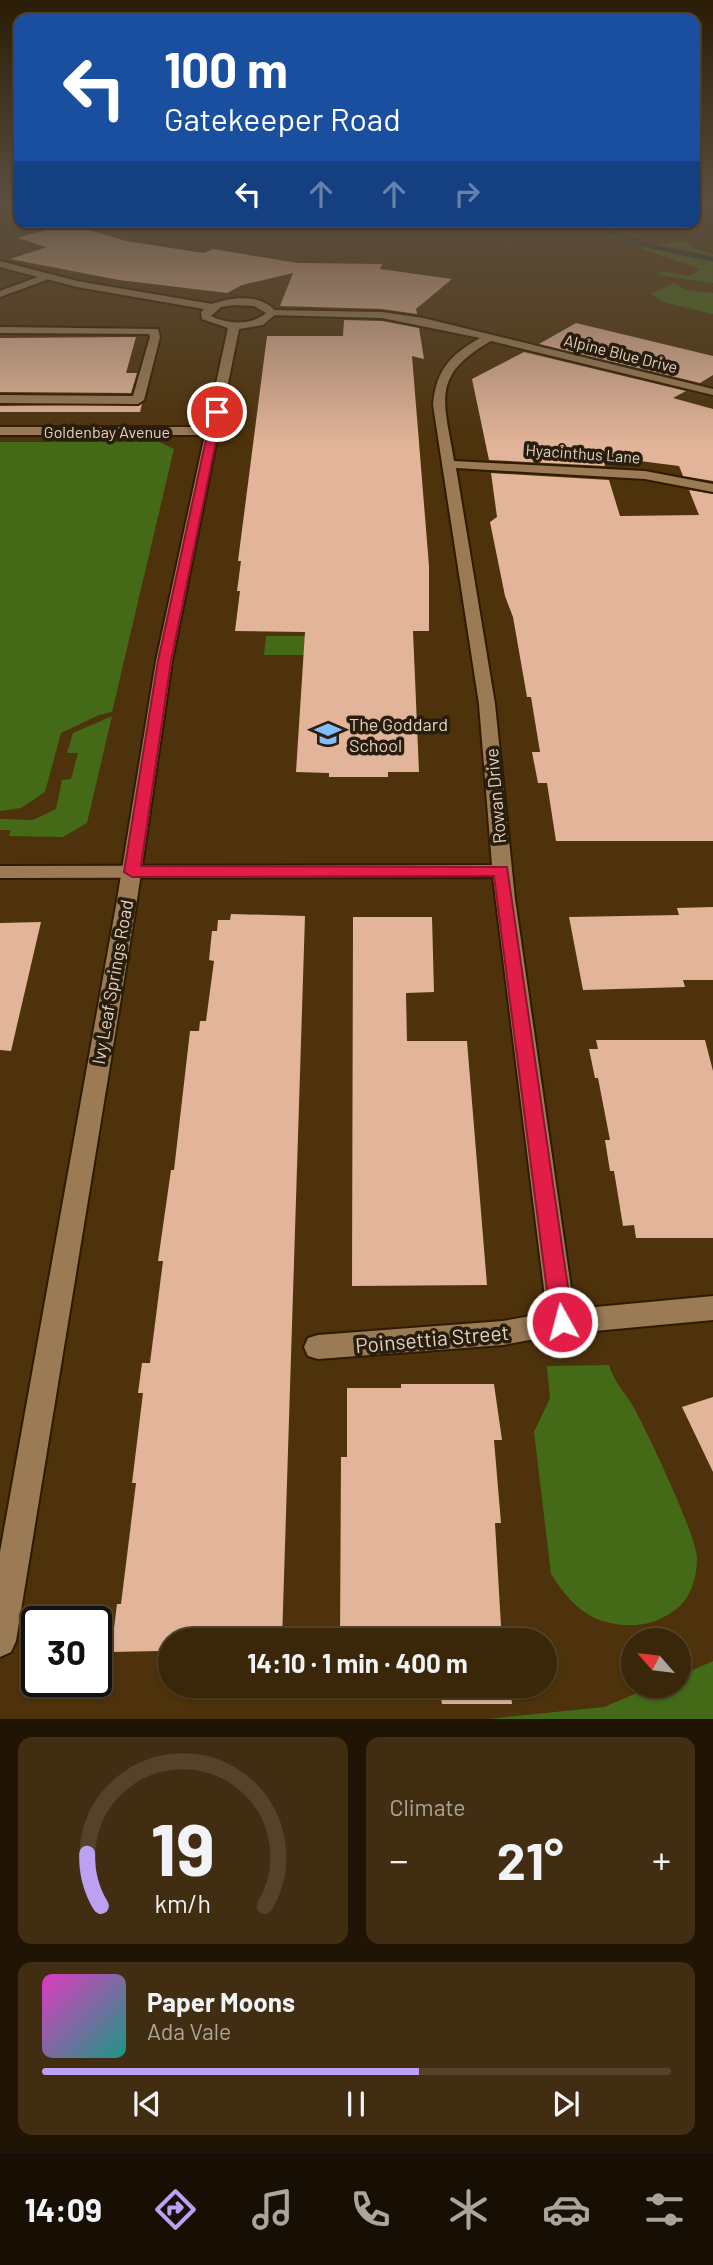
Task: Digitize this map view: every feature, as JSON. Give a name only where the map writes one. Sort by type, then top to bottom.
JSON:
[{"type":"street","points":[[0,294],[28,283]]},
{"type":"street","points":[[85,283],[212,307],[249,302],[268,307],[272,313],[257,323],[233,325],[209,320],[206,312],[212,307]]},
{"type":"street","name":"Alpine Blue Drive","points":[[272,313],[382,316],[491,336],[713,392]]},
{"type":"street","name":"Ivy Leaf Springs Road","points":[[0,1641],[132,872],[164,661],[214,431],[233,325]]},
{"type":"street","points":[[0,330],[154,331],[155,337],[138,400],[0,399]]},
{"type":"street","name":"Rowan Drive","points":[[491,336],[462,353],[448,366],[440,380],[439,405],[487,704],[502,871],[562,1322]]},
{"type":"street","name":"Goldenbay Avenue","points":[[0,431],[214,431]]},
{"type":"street","name":"Hyacinthus Lane","points":[[449,464],[645,475],[713,488]]},
{"type":"street","points":[[0,872],[502,871]]},
{"type":"street","name":"Poinsettia Street","points":[[317,1347],[503,1333],[562,1322],[713,1308]]},
{"type":"green space","points":[[674,283],[686,290],[713,293],[713,314],[663,302],[651,294]]},
{"type":"green space","points":[[0,442],[159,442],[174,449],[112,712],[99,715],[61,733],[45,792],[21,808],[0,811]]},
{"type":"green space","points":[[266,636],[307,636],[306,655],[264,655]]},
{"type":"green space","points":[[112,716],[87,823],[63,837],[9,836],[11,830],[0,830],[0,819],[33,820],[56,809],[62,780],[71,779],[78,753],[67,753],[73,733]]},
{"type":"green space","points":[[609,1365],[659,1459],[689,1529],[697,1558],[692,1587],[681,1605],[660,1619],[636,1625],[610,1623],[591,1616],[569,1598],[551,1574],[534,1432],[550,1398],[547,1366]]},
{"type":"green space","points":[[713,1661],[713,1719],[487,1719],[604,1707],[625,1698],[691,1698],[691,1671]]},
{"type":"building","points":[[146,283],[250,283],[227,293]]},
{"type":"building","points":[[289,283],[447,283],[416,309],[417,314],[382,309],[280,306]]},
{"type":"building","points":[[344,320],[382,321],[419,328],[424,359],[412,356],[429,566],[429,631],[413,631],[419,772],[388,772],[388,777],[329,777],[329,773],[296,772],[305,632],[235,631],[240,591],[237,591],[241,561],[238,561],[267,336],[343,336]]},
{"type":"building","points":[[576,323],[713,356],[713,375],[700,383],[539,344]]},
{"type":"building","points":[[136,337],[126,373],[137,373],[131,393],[0,392],[0,338]]},
{"type":"building","points":[[524,352],[686,391],[673,398],[713,409],[713,481],[683,476],[679,466],[632,460],[603,458],[605,466],[489,460],[472,379]]},
{"type":"building","points":[[142,404],[140,412],[0,412],[0,406]]},
{"type":"building","points":[[491,473],[609,480],[620,516],[699,515],[689,490],[713,494],[713,841],[556,841],[547,783],[538,783],[532,752],[540,752],[531,697],[527,697],[513,617],[505,596],[490,522],[497,517]]},
{"type":"building","points":[[713,907],[713,980],[683,980],[685,987],[583,990],[569,917],[679,915],[677,908]]},
{"type":"building","points":[[231,914],[305,916],[282,1628],[158,1628],[158,1651],[112,1652],[117,1604],[121,1604],[136,1483],[132,1483],[143,1393],[138,1393],[142,1363],[150,1363],[163,1261],[158,1261],[171,1170],[174,1170],[190,1031],[199,1031],[200,1021],[206,1021],[214,961],[209,960],[212,931],[217,931],[218,920],[230,920]]},
{"type":"building","points":[[353,917],[432,917],[434,992],[406,993],[407,1041],[467,1041],[487,1285],[352,1286]]},
{"type":"building","points":[[41,922],[11,1051],[0,1050],[0,923]]},
{"type":"building","points":[[596,1040],[705,1040],[713,1071],[713,1238],[636,1238],[634,1225],[623,1226],[614,1171],[610,1171],[605,1140],[610,1140],[598,1078],[595,1078],[589,1049],[598,1049]]},
{"type":"building","points":[[401,1384],[494,1384],[502,1440],[494,1440],[501,1523],[495,1523],[501,1626],[506,1628],[340,1628],[341,1457],[347,1457],[347,1388],[401,1388]]},
{"type":"building","points":[[713,1397],[713,1472],[682,1407]]},
{"type":"building","points":[[339,1698],[441,1698],[339,1700]]},
{"type":"building","points":[[441,1698],[511,1698],[512,1704],[442,1704]]},
{"type":"place","name":"The Goddard School","points":[[328,734]]},
{"type":"route","points":[[217,412],[164,661],[132,872],[502,871],[562,1322]]}]
